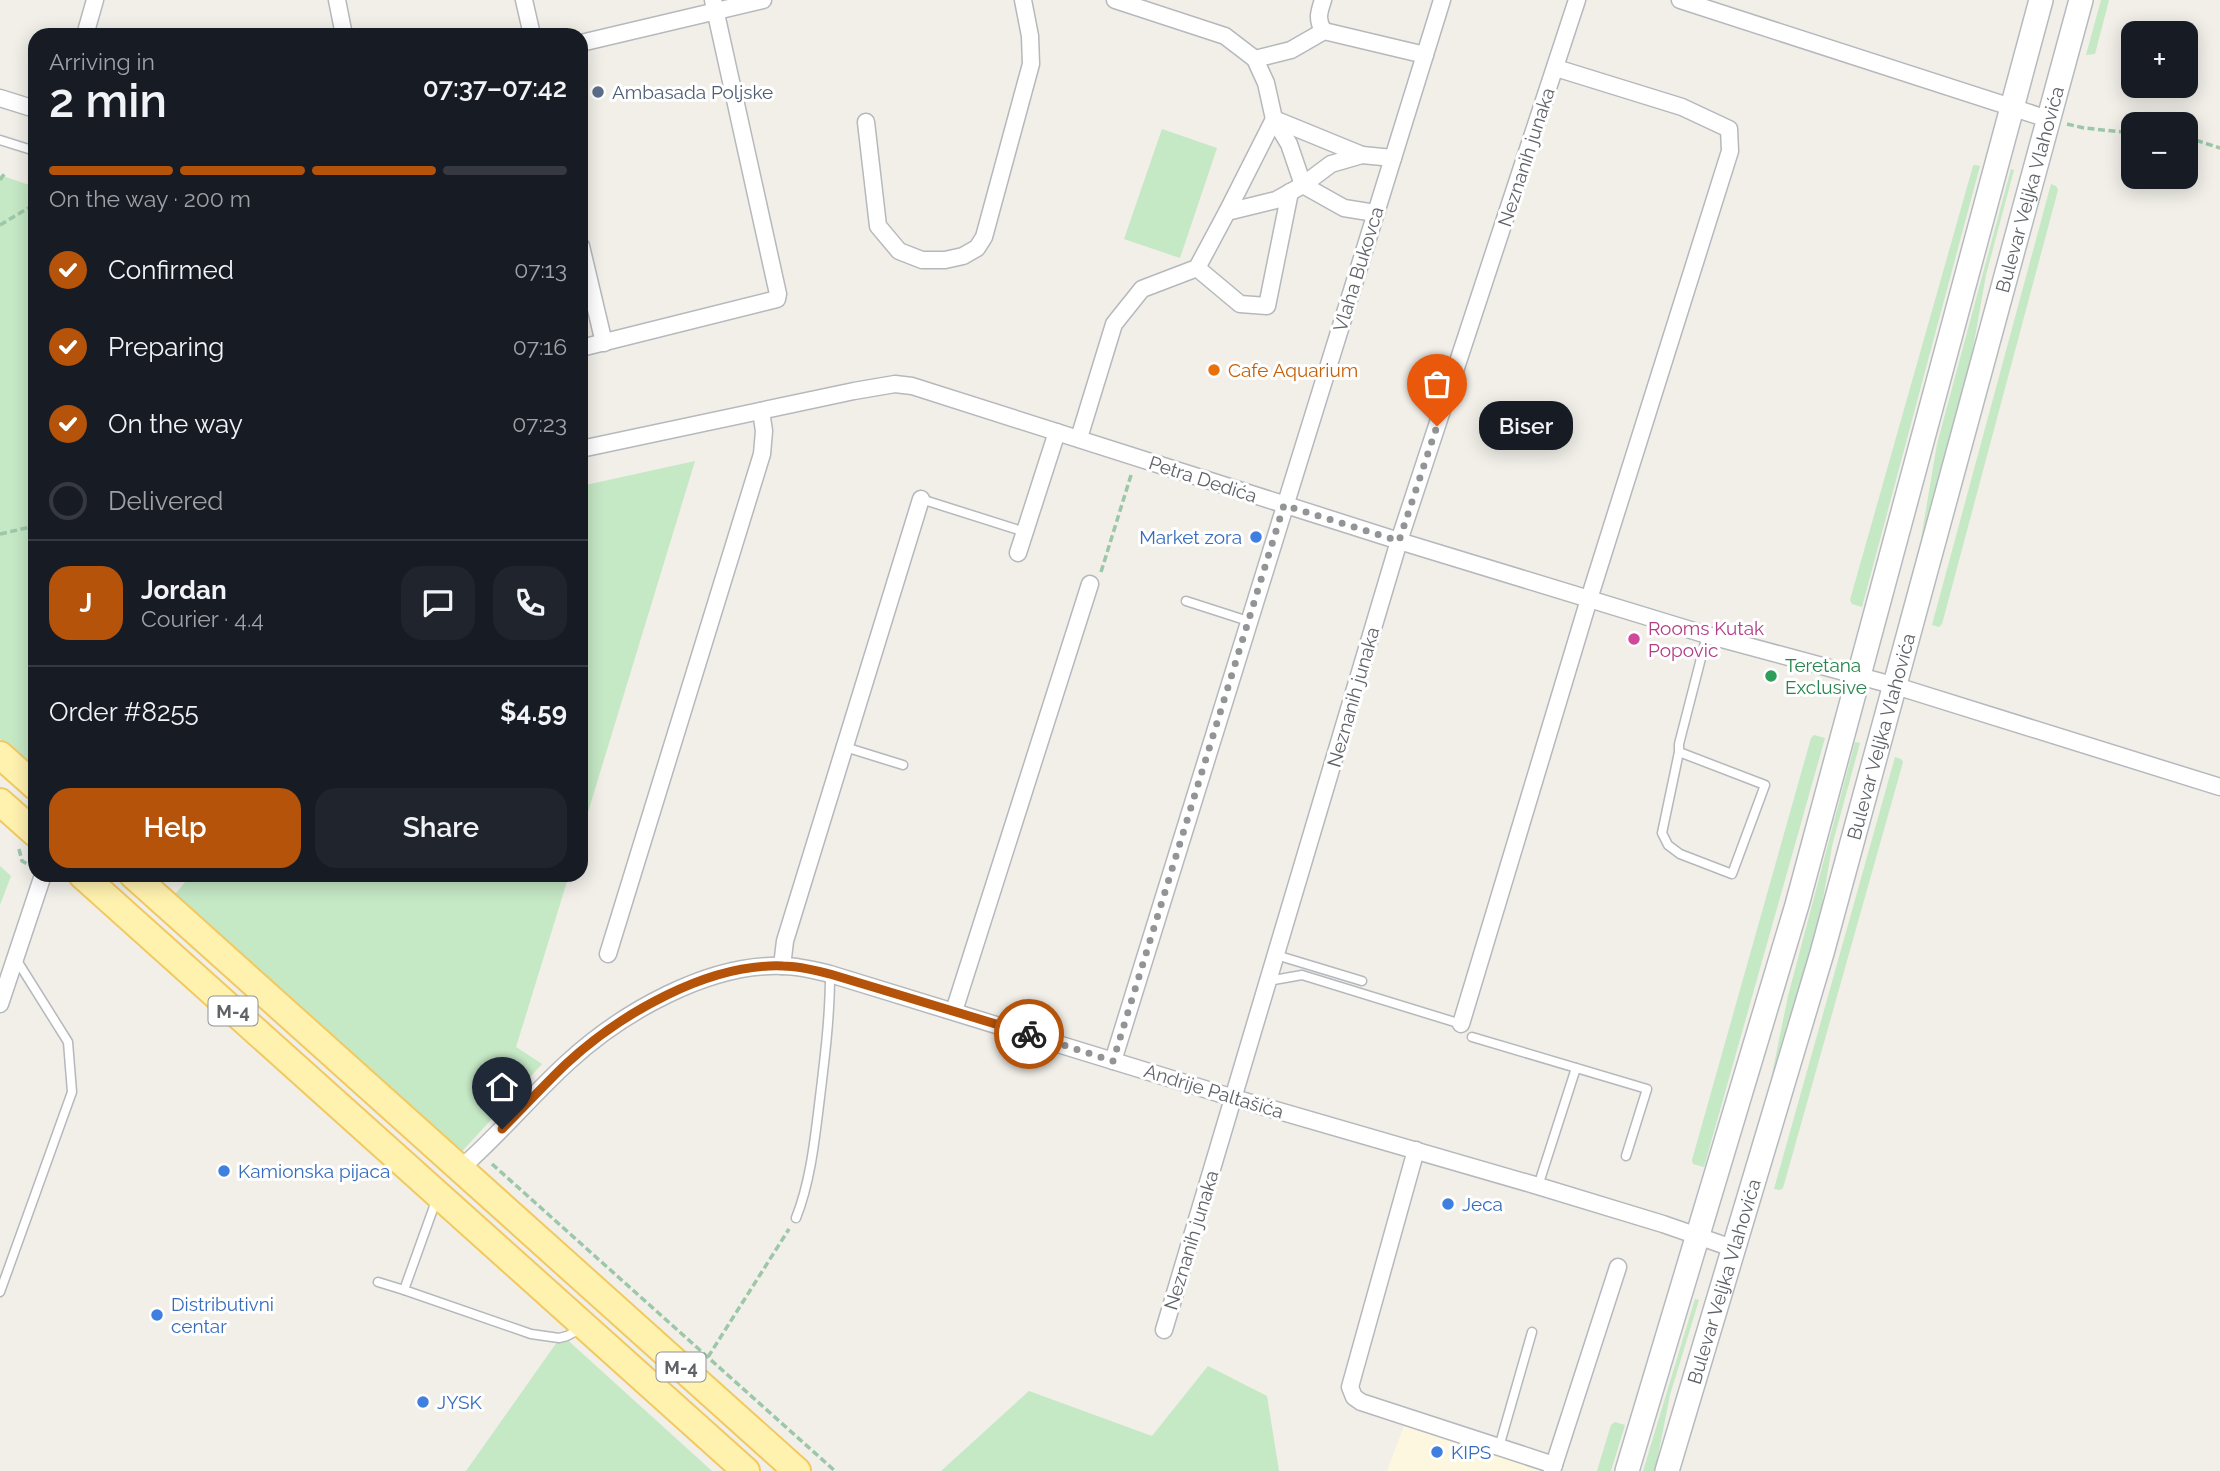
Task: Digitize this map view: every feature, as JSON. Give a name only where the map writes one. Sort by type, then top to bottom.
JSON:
[{"type":"main road","name":"Bulevar Veljka Vlahovića","points":[[1627,1471],[1797,905],[2041,0]]},
{"type":"main road","name":"Bulevar Veljka Vlahovića","points":[[1667,1471],[1822,953],[2081,0]]},
{"type":"main road","points":[[0,755],[28,780]]},
{"type":"main road","points":[[0,802],[28,827]]},
{"type":"main road","name":"M-4","points":[[90,882],[746,1471]]},
{"type":"main road","name":"M-4","points":[[141,882],[797,1471]]},
{"type":"street","points":[[87,28],[95,0]]},
{"type":"street","points":[[337,0],[343,28]]},
{"type":"street","points":[[524,0],[530,28]]},
{"type":"street","points":[[588,42],[714,6],[763,0]]},
{"type":"street","points":[[866,121],[878,226],[899,251],[922,260],[945,260],[963,256],[977,248],[984,237],[1031,64],[1030,36],[1023,0]]},
{"type":"street","points":[[1115,0],[1225,36],[1255,59],[1266,83],[1274,119],[1289,144],[1297,188],[1267,306],[1240,304],[1197,268]]},
{"type":"street","points":[[1323,0],[1318,16],[1324,31],[1425,55]]},
{"type":"street","name":"Vlaha Bukovca","points":[[1113,1061],[1442,0]]},
{"type":"street","name":"Neznanih junaka","points":[[1164,1331],[1399,541],[1577,0]]},
{"type":"street","points":[[1680,0],[2048,119]]},
{"type":"street","points":[[588,346],[777,299],[714,6]]},
{"type":"street","points":[[1255,59],[1291,50],[1324,31]]},
{"type":"street","name":"Neznanih junaka","points":[[1461,1024],[1589,599],[1730,151],[1729,129],[1682,107],[1556,68]]},
{"type":"street","points":[[0,98],[28,107]]},
{"type":"street","points":[[1274,119],[1362,155],[1392,158]]},
{"type":"street","points":[[1079,438],[1114,324],[1142,289],[1197,268],[1274,119]]},
{"type":"street","points":[[1227,212],[1276,200],[1331,164],[1362,155]]},
{"type":"street","points":[[1297,188],[1344,208],[1375,213]]},
{"type":"street","points":[[588,276],[604,343]]},
{"type":"street","name":"Petra Dedića","points":[[588,448],[895,384],[926,390],[1399,541],[1707,635],[1860,675],[2220,787]]},
{"type":"street","points":[[608,954],[762,454],[764,431],[761,411]]},
{"type":"street","points":[[1018,553],[1057,432]]},
{"type":"street","points":[[782,965],[785,941],[922,499]]},
{"type":"street","points":[[954,1011],[1090,584]]},
{"type":"street","points":[[0,1004],[41,882]]},
{"type":"street","name":"Andrije Paltašića","points":[[460,1169],[566,1064],[620,1022],[666,997],[713,977],[746,968],[782,965],[830,974],[1234,1098],[1538,1186],[1735,1249]]},
{"type":"street","points":[[1416,1150],[1350,1387],[1354,1397],[1360,1402],[1499,1447],[1553,1468],[1618,1267]]},
{"type":"lane","points":[[0,140],[28,149]]},
{"type":"lane","points":[[922,499],[1025,532]]},
{"type":"lane","points":[[1186,601],[1248,621]]},
{"type":"lane","points":[[1679,752],[1766,785],[1732,874],[1680,854],[1668,845],[1662,833],[1679,744],[1707,635]]},
{"type":"lane","points":[[845,747],[903,765]]},
{"type":"lane","points":[[1276,955],[1362,981]]},
{"type":"lane","points":[[0,1292],[72,1092],[68,1042],[16,958]]},
{"type":"lane","points":[[796,1218],[814,1144],[830,1010],[830,974]]},
{"type":"lane","points":[[1268,981],[1301,975],[1461,1024]]},
{"type":"lane","points":[[1472,1037],[1647,1089],[1626,1156]]},
{"type":"lane","points":[[1538,1186],[1576,1068]]},
{"type":"lane","points":[[404,1290],[438,1195]]},
{"type":"lane","points":[[378,1282],[545,1338],[567,1336],[584,1326]]},
{"type":"lane","points":[[1499,1447],[1532,1332]]},
{"type":"path","points":[[2048,119],[2084,128],[2121,132]]},
{"type":"path","points":[[2198,141],[2220,148]]},
{"type":"path","points":[[0,180],[5,173]]},
{"type":"path","points":[[0,225],[28,208]]},
{"type":"path","points":[[1090,584],[1099,579],[1136,457]]},
{"type":"path","points":[[0,534],[28,528]]},
{"type":"path","points":[[486,1158],[835,1471]]},
{"type":"path","points":[[708,1357],[796,1218]]},
{"type":"shaded area","name":"KIPS","points":[[1404,1426],[1540,1471],[1387,1471]]},
{"type":"green space","points":[[2101,0],[2109,0],[2095,54],[2086,55]]},
{"type":"green space","points":[[1162,129],[1217,148],[1180,258],[1124,239]]},
{"type":"green space","points":[[1975,165],[1980,166],[1862,607],[1852,604],[1850,600]]},
{"type":"green space","points":[[2011,169],[2014,170],[1986,275],[1969,371],[1903,622],[1899,621],[1921,539],[1937,444]]},
{"type":"green space","points":[[0,175],[28,185],[28,762],[0,739]]},
{"type":"green space","points":[[2051,184],[2058,190],[1942,624],[1939,627],[1932,625]]},
{"type":"green space","points":[[695,461],[588,812],[588,484]]},
{"type":"green space","points":[[1814,735],[1825,738],[1704,1167],[1693,1164],[1692,1160]]},
{"type":"green space","points":[[1855,742],[1860,743],[1832,846],[1818,929],[1744,1184],[1740,1183],[1770,1084],[1788,996]]},
{"type":"green space","points":[[1895,757],[1903,762],[1783,1188],[1774,1189]]},
{"type":"green space","points":[[0,866],[11,876],[0,905]]},
{"type":"green space","points":[[185,882],[567,882],[516,1047],[542,1064],[455,1159],[161,911]]},
{"type":"green space","points":[[1695,1299],[1699,1300],[1670,1395],[1655,1471],[1643,1471]]},
{"type":"green space","points":[[562,1335],[712,1471],[466,1471]]},
{"type":"green space","points":[[1208,1366],[1267,1396],[1279,1471],[941,1471],[1029,1391],[1152,1436]]},
{"type":"green space","points":[[1615,1422],[1625,1425],[1611,1471],[1597,1471],[1611,1425]]},
{"type":"way so far","points":[[1029,1034],[1113,1061],[1284,505],[1399,541],[1437,426]]},
{"type":"place","name":"Ambasada Poljske","points":[[598,92]]},
{"type":"place","name":"Cafe Aquarium","points":[[1214,370]]},
{"type":"place","name":"Biser","points":[[1437,426]]},
{"type":"place","name":"Market zora","points":[[1256,537]]},
{"type":"place","name":"Rooms Kutak Popovic","points":[[1634,639]]},
{"type":"place","name":"Teretana Exclusive","points":[[1771,676]]},
{"type":"place","name":"Kamionska pijaca","points":[[224,1171]]},
{"type":"place","name":"Jeca","points":[[1448,1204]]},
{"type":"place","name":"Distributivni centar","points":[[157,1315]]},
{"type":"place","name":"JYSK","points":[[423,1402]]},
{"type":"place","name":"KIPS","points":[[1437,1452]]},
{"type":"route","points":[[502,1129],[566,1064],[603,1033],[646,1006],[675,992],[746,968],[782,965],[800,967],[1029,1034]]}]
